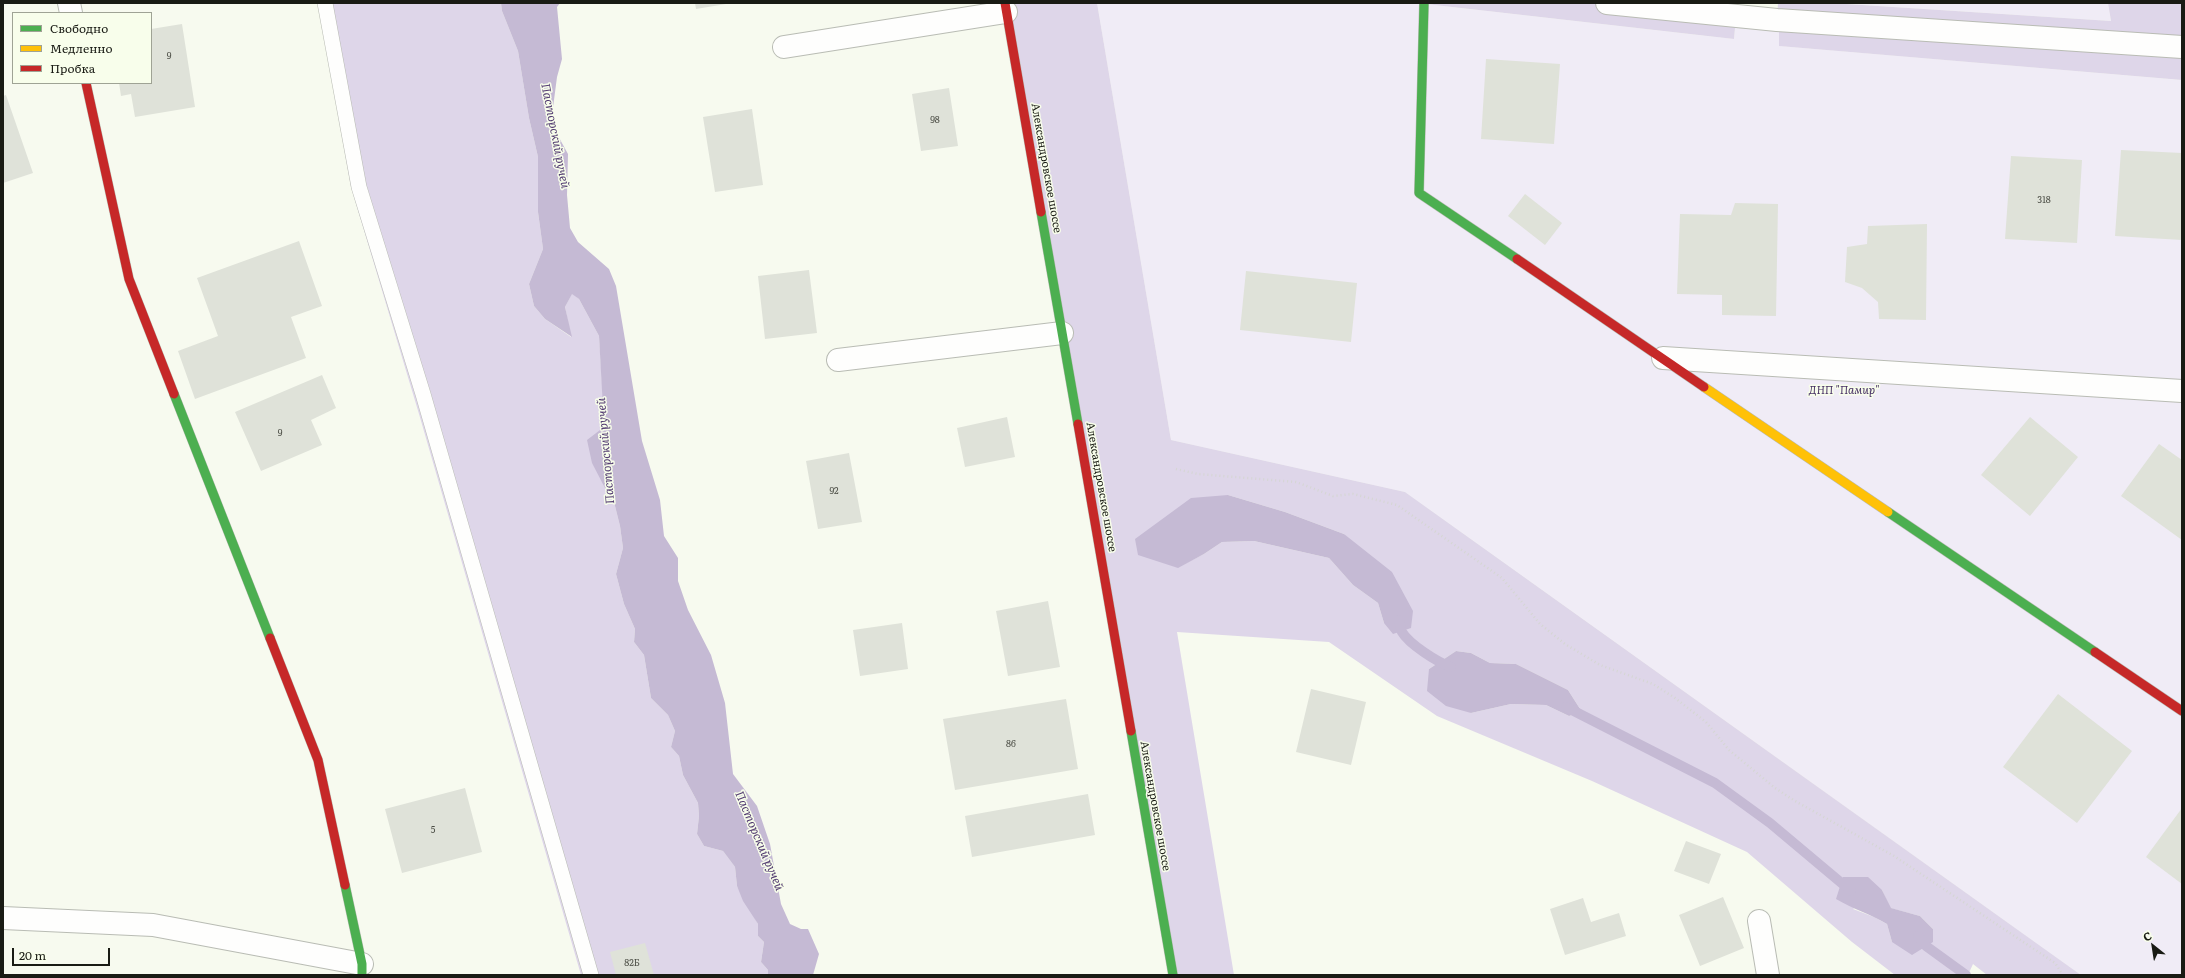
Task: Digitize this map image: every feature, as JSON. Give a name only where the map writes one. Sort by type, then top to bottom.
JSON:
[{"type":"street","points":[[1424,3],[1419,193],[2182,711]]},
{"type":"street","points":[[1608,3],[1764,11],[2182,47]]},
{"type":"street","points":[[784,47],[1006,8]]},
{"type":"street","name":"Александровское шоссе","points":[[1006,8],[1173,975]]},
{"type":"street","points":[[3,918],[153,925],[362,969],[318,760],[129,279],[86,84]]},
{"type":"street","points":[[838,360],[1062,333]]},
{"type":"street","points":[[1663,358],[2182,391]]},
{"type":"street","points":[[1758,921],[1768,975]]},
{"type":"lane","points":[[325,3],[359,187],[442,461],[591,975]]},
{"type":"path","points":[[1176,469],[1198,474],[1296,482],[1333,496],[1353,494],[1397,504],[1502,578],[1540,624],[1565,644],[1600,665],[1653,684],[1675,698],[1706,722],[1729,750],[1775,788],[1795,801],[1894,856],[2055,963],[2063,975]]},
{"type":"green space","name":"ДНП \"Памир\"","points":[[1097,3],[1417,3],[1734,39],[1735,28],[1779,31],[1780,46],[2182,80],[2182,975],[2081,975],[1405,492],[1171,440]]},
{"type":"green space","points":[[1831,3],[2108,3],[2111,21]]},
{"type":"shaded area","points":[[318,3],[501,3],[502,11],[518,51],[529,118],[538,157],[538,212],[543,249],[529,284],[534,306],[545,319],[571,337],[565,307],[572,293],[579,299],[599,336],[603,398],[605,488],[612,494],[620,526],[623,548],[616,574],[624,604],[635,629],[634,642],[644,655],[651,698],[668,715],[675,731],[671,747],[679,756],[683,775],[698,803],[699,816],[697,834],[704,846],[723,851],[735,867],[737,886],[758,924],[758,936],[764,942],[761,962],[768,970],[768,975],[581,975],[419,414],[351,187]]},
{"type":"shaded area","points":[[1005,3],[1097,3],[1171,440],[1405,492],[2081,975],[1987,975],[1973,964],[1968,975],[1895,975],[1852,942],[1747,852],[1592,781],[1437,716],[1329,642],[1177,632],[1234,975],[1174,975]],"holes":[[[1228,495],[1285,512],[1344,534],[1411,628],[1384,623],[1378,603],[1353,585],[1329,558],[1254,541],[1222,542],[1204,554],[1178,567]],[[1456,651],[1471,653],[1490,663],[1516,664],[1568,690],[1582,712],[1569,716],[1546,705],[1511,704],[1471,713],[1429,669]],[[1882,890],[1890,908],[1920,916],[1933,929],[1892,942],[1887,924],[1853,909]]]},
{"type":"shaded area","points":[[1417,3],[1607,3],[1777,20],[1778,3],[1831,3],[2111,21],[2108,3],[2182,3],[2182,80],[1779,46],[1779,31],[1735,28],[1734,39]]},
{"type":"water","name":"Пасторский ручей","points":[[501,3],[560,3],[557,7],[562,59],[557,77],[551,123],[568,154],[567,195],[570,228],[578,242],[609,269],[616,286],[642,441],[660,500],[664,536],[678,558],[678,581],[688,610],[711,655],[725,703],[733,774],[757,806],[770,844],[781,904],[790,924],[801,929],[808,929],[819,954],[813,975],[768,975],[768,970],[761,962],[764,942],[758,936],[758,924],[743,901],[737,886],[735,867],[723,851],[704,846],[697,834],[699,816],[698,803],[683,775],[679,756],[671,747],[675,731],[668,715],[651,698],[644,655],[634,642],[635,629],[624,604],[616,574],[623,548],[620,526],[612,494],[605,488],[592,463],[587,440],[604,427],[599,336],[579,299],[572,294],[565,307],[572,337],[545,319],[534,306],[529,284],[543,249],[538,212],[538,157],[529,118],[518,51],[502,11]]},
{"type":"water","points":[[1228,495],[1285,512],[1344,534],[1392,572],[1413,611],[1411,628],[1393,634],[1384,623],[1378,603],[1353,585],[1329,558],[1254,541],[1222,542],[1178,568],[1138,555],[1135,539],[1191,498]]},
{"type":"water","points":[[1456,651],[1471,653],[1490,663],[1516,664],[1568,690],[1582,712],[1569,716],[1546,705],[1511,704],[1471,713],[1446,706],[1427,691],[1429,669]]},
{"type":"water","points":[[1843,877],[1868,877],[1882,890],[1891,908],[1920,916],[1933,929],[1933,942],[1912,955],[1892,942],[1887,924],[1836,899]]},
{"type":"building","points":[[695,3],[726,3],[726,4],[696,9]]},
{"type":"building","points":[[182,24],[195,107],[135,117],[131,94],[121,96],[119,84],[152,84],[152,29]]},
{"type":"building","points":[[1486,59],[1560,64],[1554,144],[1481,139]]},
{"type":"building","points":[[949,88],[958,146],[921,151],[912,94]]},
{"type":"building","points":[[6,95],[33,173],[3,183],[3,96]]},
{"type":"building","points":[[752,109],[763,185],[715,192],[703,117]]},
{"type":"building","points":[[2121,150],[2182,153],[2182,240],[2115,236]]},
{"type":"building","points":[[2011,156],[2082,160],[2077,243],[2005,239]]},
{"type":"building","points":[[1525,194],[1562,223],[1545,245],[1508,216]]},
{"type":"building","points":[[1735,203],[1778,204],[1776,316],[1722,315],[1722,295],[1677,294],[1680,214],[1731,215]]},
{"type":"building","points":[[1927,224],[1926,320],[1879,319],[1878,302],[1862,288],[1845,282],[1847,247],[1867,244],[1868,226]]},
{"type":"building","points":[[299,241],[322,306],[291,317],[306,358],[195,399],[178,351],[218,336],[197,278]]},
{"type":"building","points":[[809,270],[817,333],[765,339],[758,276]]},
{"type":"building","points":[[1246,271],[1357,283],[1351,342],[1240,330]]},
{"type":"building","points":[[322,375],[336,408],[311,420],[322,445],[261,471],[235,412]]},
{"type":"building","points":[[1007,417],[1015,457],[965,467],[957,428]]},
{"type":"building","points":[[2030,417],[2078,457],[2030,516],[1981,475]]},
{"type":"building","points":[[2159,444],[2182,460],[2182,540],[2121,496]]},
{"type":"building","points":[[849,453],[862,522],[818,529],[806,461]]},
{"type":"building","points":[[1048,601],[1060,667],[1008,676],[996,611]]},
{"type":"building","points":[[902,623],[908,669],[860,676],[853,630]]},
{"type":"building","points":[[1311,689],[1366,702],[1351,765],[1296,752]]},
{"type":"building","points":[[2058,694],[2132,751],[2077,823],[2003,767]]},
{"type":"building","points":[[1066,699],[1078,769],[955,790],[943,719]]},
{"type":"building","points":[[465,788],[482,852],[402,873],[385,809]]},
{"type":"building","points":[[1088,794],[1095,835],[972,857],[965,816]]},
{"type":"building","points":[[2182,808],[2182,884],[2146,857]]},
{"type":"building","points":[[1686,841],[1721,854],[1709,884],[1674,871]]},
{"type":"building","points":[[1723,897],[1744,948],[1700,966],[1679,915]]},
{"type":"building","points":[[1583,898],[1591,922],[1619,913],[1626,936],[1565,955],[1550,909]]},
{"type":"building","points":[[645,943],[654,975],[616,975],[610,952]]},
{"type":"waterway","points":[[1399,620],[1402,632],[1411,642],[1431,657],[1451,667]]},
{"type":"waterway","points":[[1566,707],[1715,783],[1770,823],[1851,891]]},
{"type":"waterway","points":[[1918,936],[1926,946],[1966,975]]},
{"type":"traffic: fast","points":[[1424,3],[1419,193],[1517,259]]},
{"type":"traffic: fast","points":[[1041,212],[1078,424]]},
{"type":"traffic: fast","points":[[174,394],[270,638]]},
{"type":"traffic: fast","points":[[1888,512],[2095,652]]},
{"type":"traffic: fast","points":[[1131,731],[1173,975]]},
{"type":"traffic: fast","points":[[345,885],[362,964],[362,975]]},
{"type":"traffic: slow","points":[[1704,387],[1888,512]]},
{"type":"traffic: jam","points":[[1005,3],[1041,212]]},
{"type":"traffic: jam","points":[[86,84],[129,279],[174,394]]},
{"type":"traffic: jam","points":[[1517,259],[1704,387]]},
{"type":"traffic: jam","points":[[1078,424],[1131,731]]},
{"type":"traffic: jam","points":[[270,638],[318,760],[345,885]]},
{"type":"traffic: jam","points":[[2095,652],[2182,711]]}]
